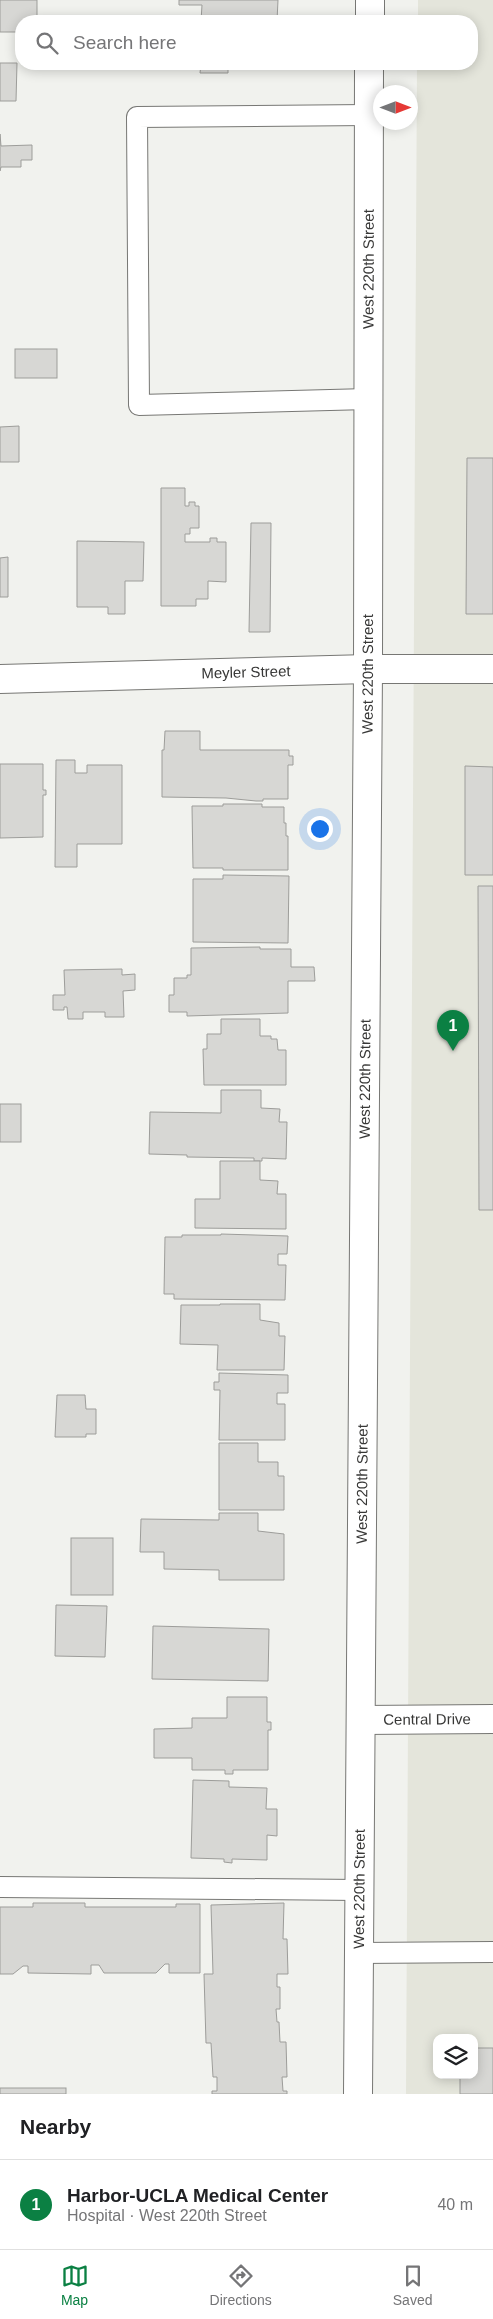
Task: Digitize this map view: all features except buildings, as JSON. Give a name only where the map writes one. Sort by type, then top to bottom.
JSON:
[{"type":"street","points":[[370,0],[370,15]]},
{"type":"street","name":"West 220th Street","points":[[358,2094],[368,669],[369,70]]},
{"type":"street","name":"Meyler Street","points":[[0,679],[368,669],[493,669]]},
{"type":"street","name":"Central Drive","points":[[361,1720],[493,1719]]},
{"type":"lane","points":[[368,399],[138,405],[137,117],[369,115]]},
{"type":"lane","points":[[0,1887],[359,1890]]},
{"type":"lane","points":[[359,1952],[493,1952]]},
{"type":"shaded area","points":[[418,0],[493,0],[493,2094],[406,2094],[417,70],[478,70],[478,15],[418,15]]},
{"type":"place","name":"Harbor-UCLA Medical Center","points":[[453,1051]]}]
